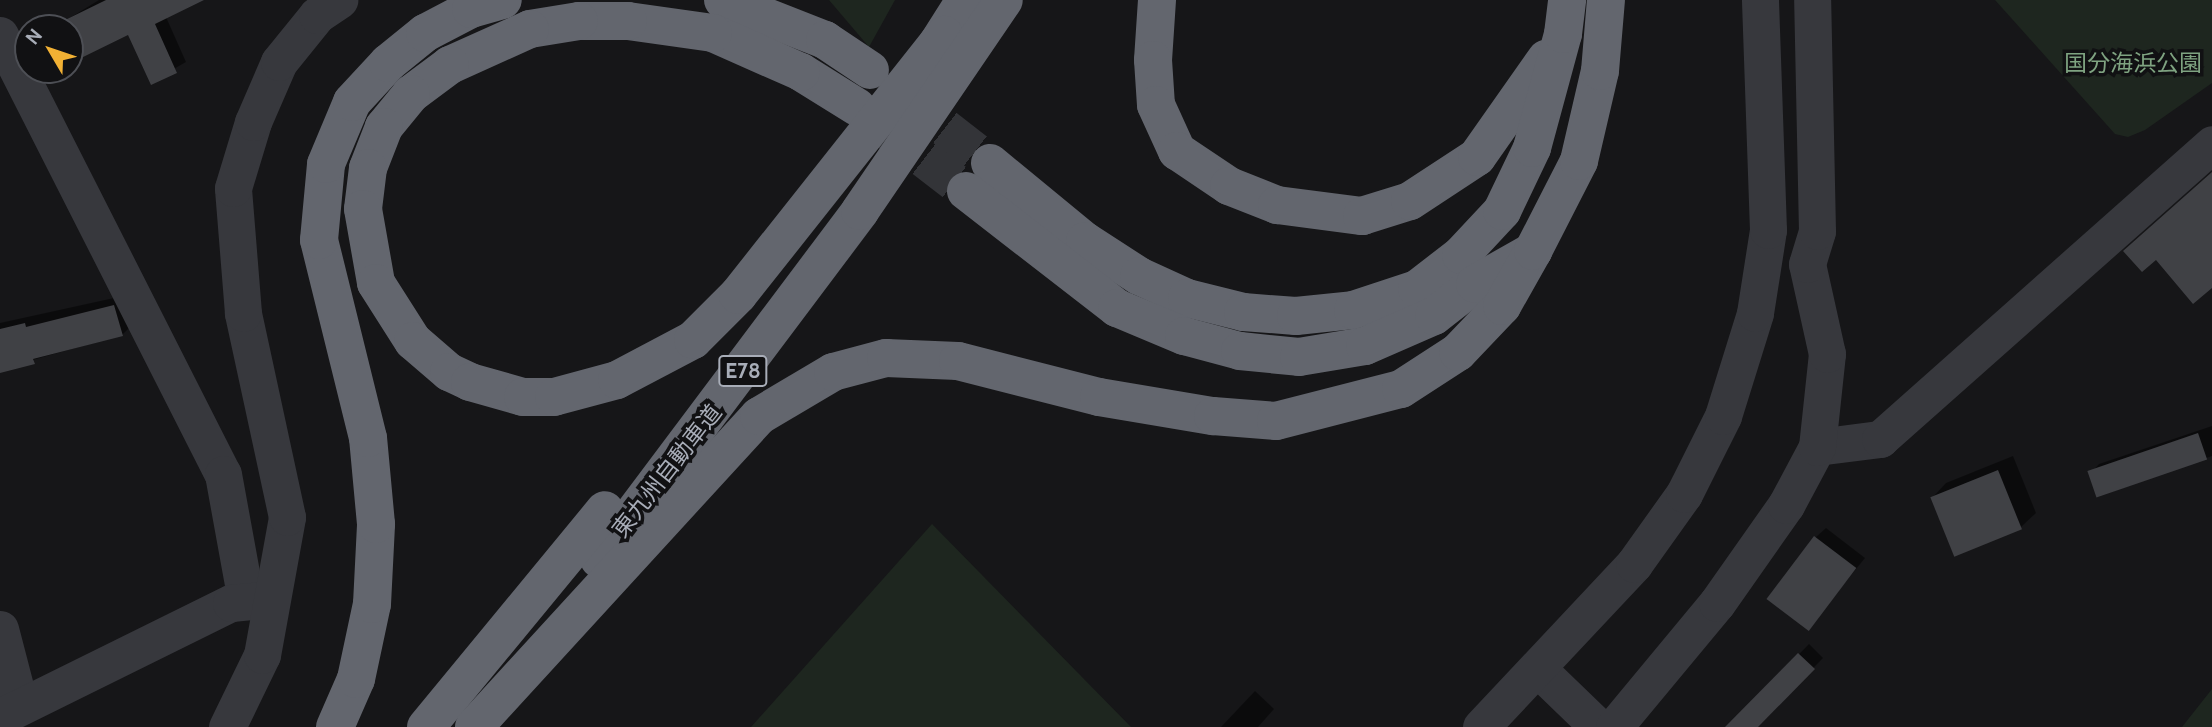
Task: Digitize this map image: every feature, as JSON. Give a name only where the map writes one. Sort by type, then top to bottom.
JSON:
[{"type":"highway","points":[[335,727],[356,679],[372,604],[376,524],[368,438],[319,240],[326,164],[352,102],[388,64],[425,33],[471,9],[503,0]]},
{"type":"highway","points":[[723,0],[825,40],[870,70]]},
{"type":"highway","name":"東九州自動車道","points":[[426,727],[677,419],[944,35],[965,0]]},
{"type":"highway","name":"東九州自動車道","points":[[462,727],[653,490],[757,353],[1004,0]]},
{"type":"highway","points":[[1157,0],[1153,60],[1156,106],[1177,151],[1229,186],[1277,205],[1362,216],[1410,201],[1477,157],[1565,17]]},
{"type":"highway","points":[[474,727],[759,416],[833,372],[886,358],[958,361],[1099,397],[1213,416],[1276,421],[1401,389],[1447,359],[1502,306],[1533,251],[1579,161],[1600,71],[1606,0]]},
{"type":"highway","points":[[1533,251],[1475,284],[1434,316],[1365,346],[1299,357],[1240,351],[1184,337],[1117,307],[978,177],[1139,275],[1187,298],[1257,313],[1296,316],[1353,310],[1417,289],[1461,255],[1502,211],[1532,148],[1565,17]]},
{"type":"highway","points":[[857,107],[801,72],[713,33],[628,21],[579,21],[530,29],[450,65],[411,94],[384,127],[368,168],[363,209],[376,283],[413,341],[449,372],[470,382],[523,397],[554,397],[617,380],[693,340],[738,295],[944,35]]},
{"type":"street","points":[[261,600],[287,517],[243,313],[233,188],[253,122],[279,62],[317,15],[339,0]]},
{"type":"street","points":[[1481,727],[1634,564],[1684,494],[1723,416],[1755,313],[1768,230],[1760,0]]},
{"type":"street","points":[[1614,727],[1717,603],[1786,505],[1817,447],[1826,354],[1807,264],[1817,231],[1812,0]]},
{"type":"street","points":[[0,35],[223,474],[261,600],[262,655],[227,727]]},
{"type":"street","points":[[1817,447],[1880,439],[2212,144]]},
{"type":"street","points":[[0,629],[10,712],[231,603],[261,600]]},
{"type":"street","points":[[1537,668],[1598,727]]},
{"type":"green space","points":[[829,0],[895,0],[869,47]]},
{"type":"green space","name":"国分海浜公園","points":[[1995,0],[2212,0],[2212,83],[2145,130],[2128,137],[2115,134]]},
{"type":"green space","points":[[932,524],[1131,727],[751,727]]},
{"type":"green space","points":[[2212,689],[2212,727],[2182,727]]},
{"type":"building","points":[[106,0],[204,0],[155,24],[177,73],[151,85],[128,35],[84,57],[84,14],[77,14]]},
{"type":"building","points":[[2212,172],[2212,288],[2193,304],[2156,260],[2142,272],[2123,251]]},
{"type":"building","points":[[114,305],[123,336],[33,359],[35,364],[0,373],[0,329],[25,323],[26,327]]},
{"type":"building","points":[[2198,433],[2207,459],[2096,498],[2087,471]]},
{"type":"building","points":[[1998,470],[2022,529],[1954,557],[1930,497]]},
{"type":"building","points":[[1814,536],[1856,568],[1809,631],[1766,599]]},
{"type":"building","points":[[1798,653],[1815,669],[1758,727],[1725,727]]},
{"type":"tunnel","points":[[900,93],[990,163]]},
{"type":"tunnel","points":[[879,124],[966,191]]}]
